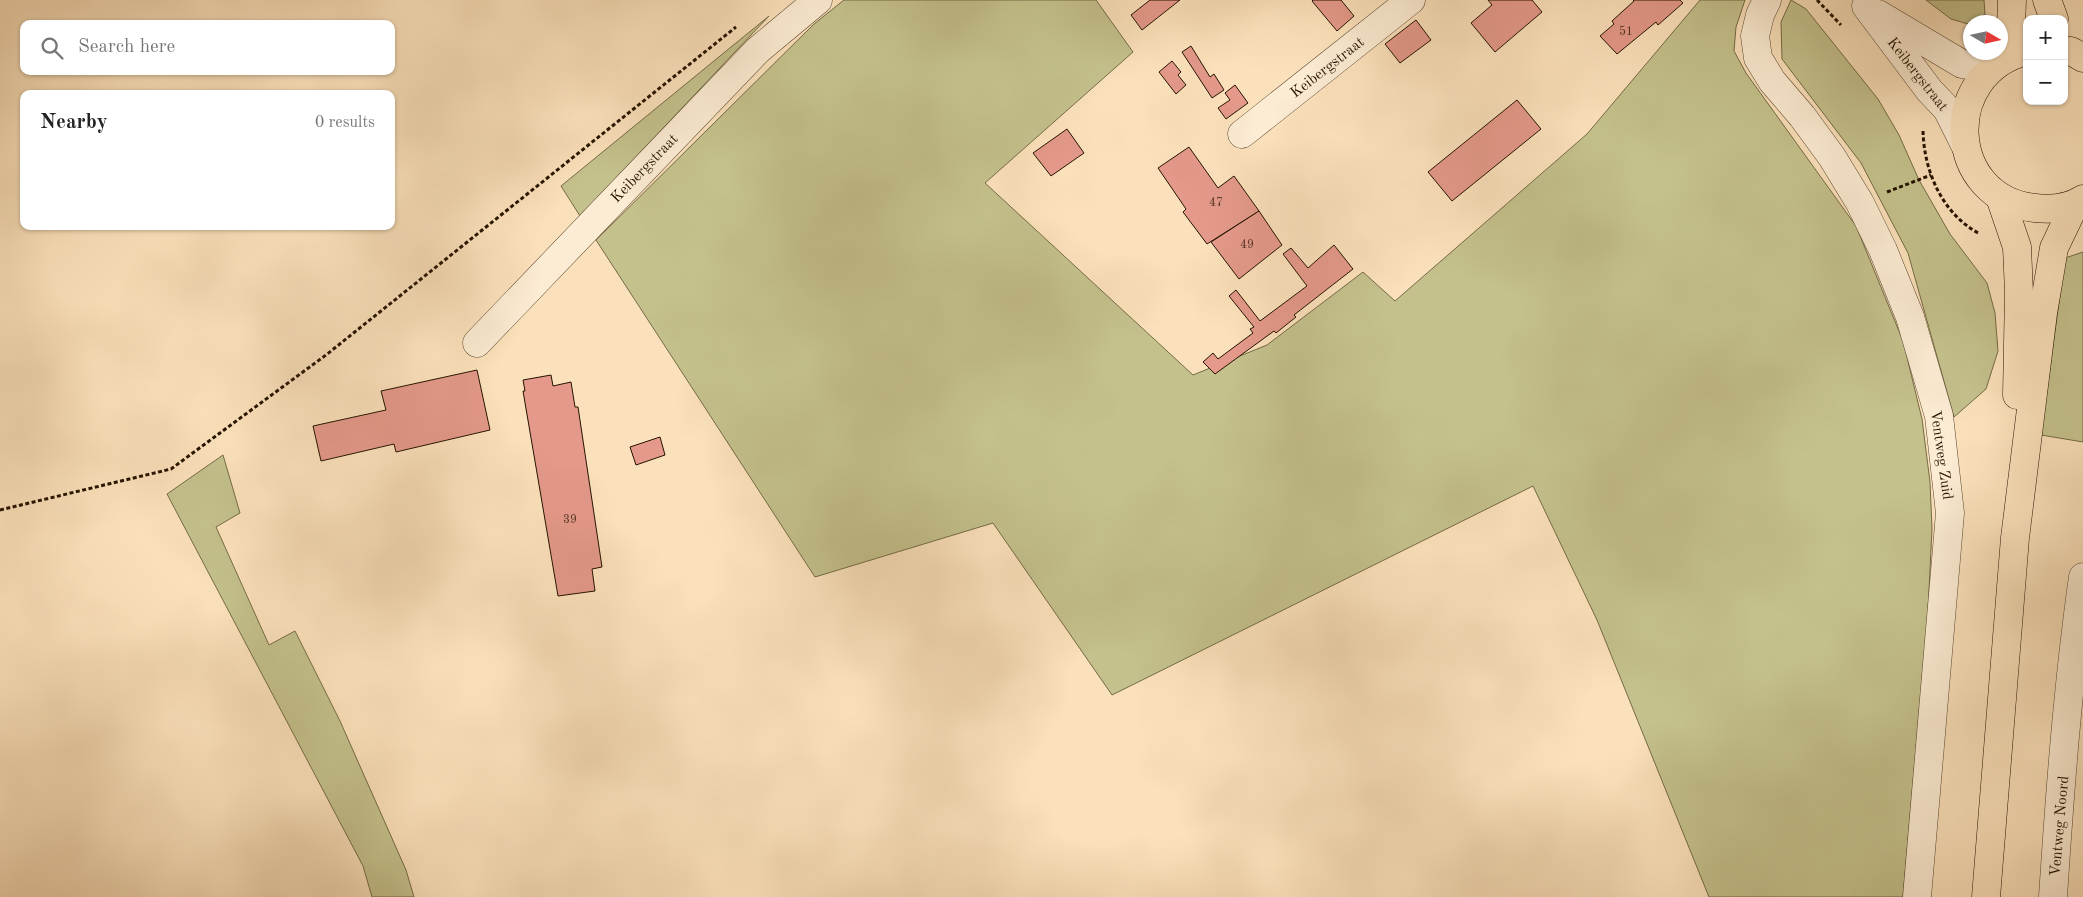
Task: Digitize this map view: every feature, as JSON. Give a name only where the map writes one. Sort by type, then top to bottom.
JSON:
[{"type":"main road","points":[[2012,0],[2009,58],[1973,91],[1964,117],[1965,145],[1970,161],[1978,175],[2000,197],[2024,207],[2049,210],[2079,202]]},
{"type":"main road","points":[[2047,0],[2053,15]]},
{"type":"main road","points":[[2000,197],[2017,248],[2019,292],[2015,538]]},
{"type":"main road","points":[[1986,897],[2015,538],[2043,313],[2054,248],[2079,202]]},
{"type":"street","name":"Keibergstraat","points":[[477,343],[758,50],[818,0]]},
{"type":"street","name":"Keibergstraat","points":[[1242,134],[1411,0]]},
{"type":"street","name":"Ventweg Zuid","points":[[1767,0],[1760,15],[1755,36],[1758,58],[1772,81],[1802,116],[1832,157],[1860,203],[1883,250],[1910,317],[1939,416],[1950,513],[1917,897]]},
{"type":"street","name":"Keibergstraat","points":[[1862,3],[1962,64],[2009,58]]},
{"type":"street","name":"Keibergstraat","points":[[1862,3],[1929,90],[1947,109],[1965,145]]},
{"type":"street","name":"Ventweg Noord","points":[[2053,897],[2077,619],[2083,577]]},
{"type":"path","points":[[0,510],[171,469],[326,355],[738,25]]},
{"type":"path","points":[[1923,130],[1924,150],[1938,191],[1949,208],[1974,230],[1988,238]]},
{"type":"path","points":[[1860,203],[1931,175]]},
{"type":"shaded area","points":[[844,0],[1096,0],[1133,52],[985,183],[1193,375],[1267,345],[1363,272],[1395,301],[1587,134],[1700,0],[1745,0],[1736,27],[1734,51],[1746,73],[1856,226],[1903,341],[1922,419],[1930,482],[1932,529],[1928,611],[1903,897],[1709,897],[1597,620],[1533,486],[1112,695],[993,523],[815,577],[596,240],[814,24]]},
{"type":"shaded area","points":[[1791,0],[1806,9],[1878,99],[1899,135],[1919,180],[1950,234],[1987,283],[1995,313],[1998,351],[1986,389],[1954,417],[1908,253],[1861,163],[1782,59],[1781,22]]},
{"type":"shaded area","points":[[1926,0],[1984,0],[1985,15],[1963,15],[1963,23],[1951,19]]},
{"type":"shaded area","points":[[769,16],[580,216],[561,186]]},
{"type":"shaded area","points":[[2083,252],[2083,442],[2041,435],[2065,258]]},
{"type":"shaded area","points":[[223,455],[240,513],[216,527],[269,645],[295,631],[340,721],[406,870],[414,897],[372,897],[363,866],[167,494]]},
{"type":"building","points":[[1150,0],[1180,0],[1142,30],[1131,15]]},
{"type":"building","points":[[1313,0],[1341,0],[1354,16],[1337,31]]},
{"type":"building","points":[[1488,0],[1532,0],[1542,12],[1495,52],[1471,23],[1492,5]]},
{"type":"building","points":[[1633,0],[1680,0],[1683,3],[1658,25],[1656,22],[1617,54],[1600,36],[1614,24],[1612,21]]},
{"type":"building","points":[[1416,20],[1431,40],[1400,63],[1385,44]]},
{"type":"building","points":[[1191,46],[1210,77],[1214,74],[1224,90],[1212,98],[1182,52]]},
{"type":"building","points":[[1172,61],[1181,72],[1178,75],[1186,85],[1176,94],[1159,72]]},
{"type":"building","points":[[1235,85],[1248,103],[1226,119],[1218,108],[1230,100],[1225,93]]},
{"type":"building","points":[[1517,100],[1541,129],[1452,201],[1428,172]]},
{"type":"building","points":[[1067,129],[1084,153],[1051,176],[1033,153]]},
{"type":"building","points":[[1189,147],[1218,188],[1234,176],[1259,211],[1207,244],[1183,212],[1186,209],[1158,168]]},
{"type":"building","points":[[1259,211],[1282,245],[1239,279],[1211,242]]},
{"type":"building","points":[[1334,245],[1353,269],[1294,315],[1296,317],[1276,333],[1274,331],[1215,374],[1203,362],[1213,353],[1218,359],[1253,333],[1250,329],[1254,327],[1229,296],[1236,290],[1260,321],[1307,286],[1283,254],[1291,248],[1308,268]]},
{"type":"building","points":[[477,370],[490,430],[396,452],[394,444],[321,461],[313,426],[386,410],[381,391]]},
{"type":"building","points":[[551,375],[553,386],[571,382],[575,407],[578,407],[602,567],[592,569],[595,591],[558,596],[523,391],[525,391],[523,380]]},
{"type":"building","points":[[660,437],[665,455],[636,465],[630,447]]}]
